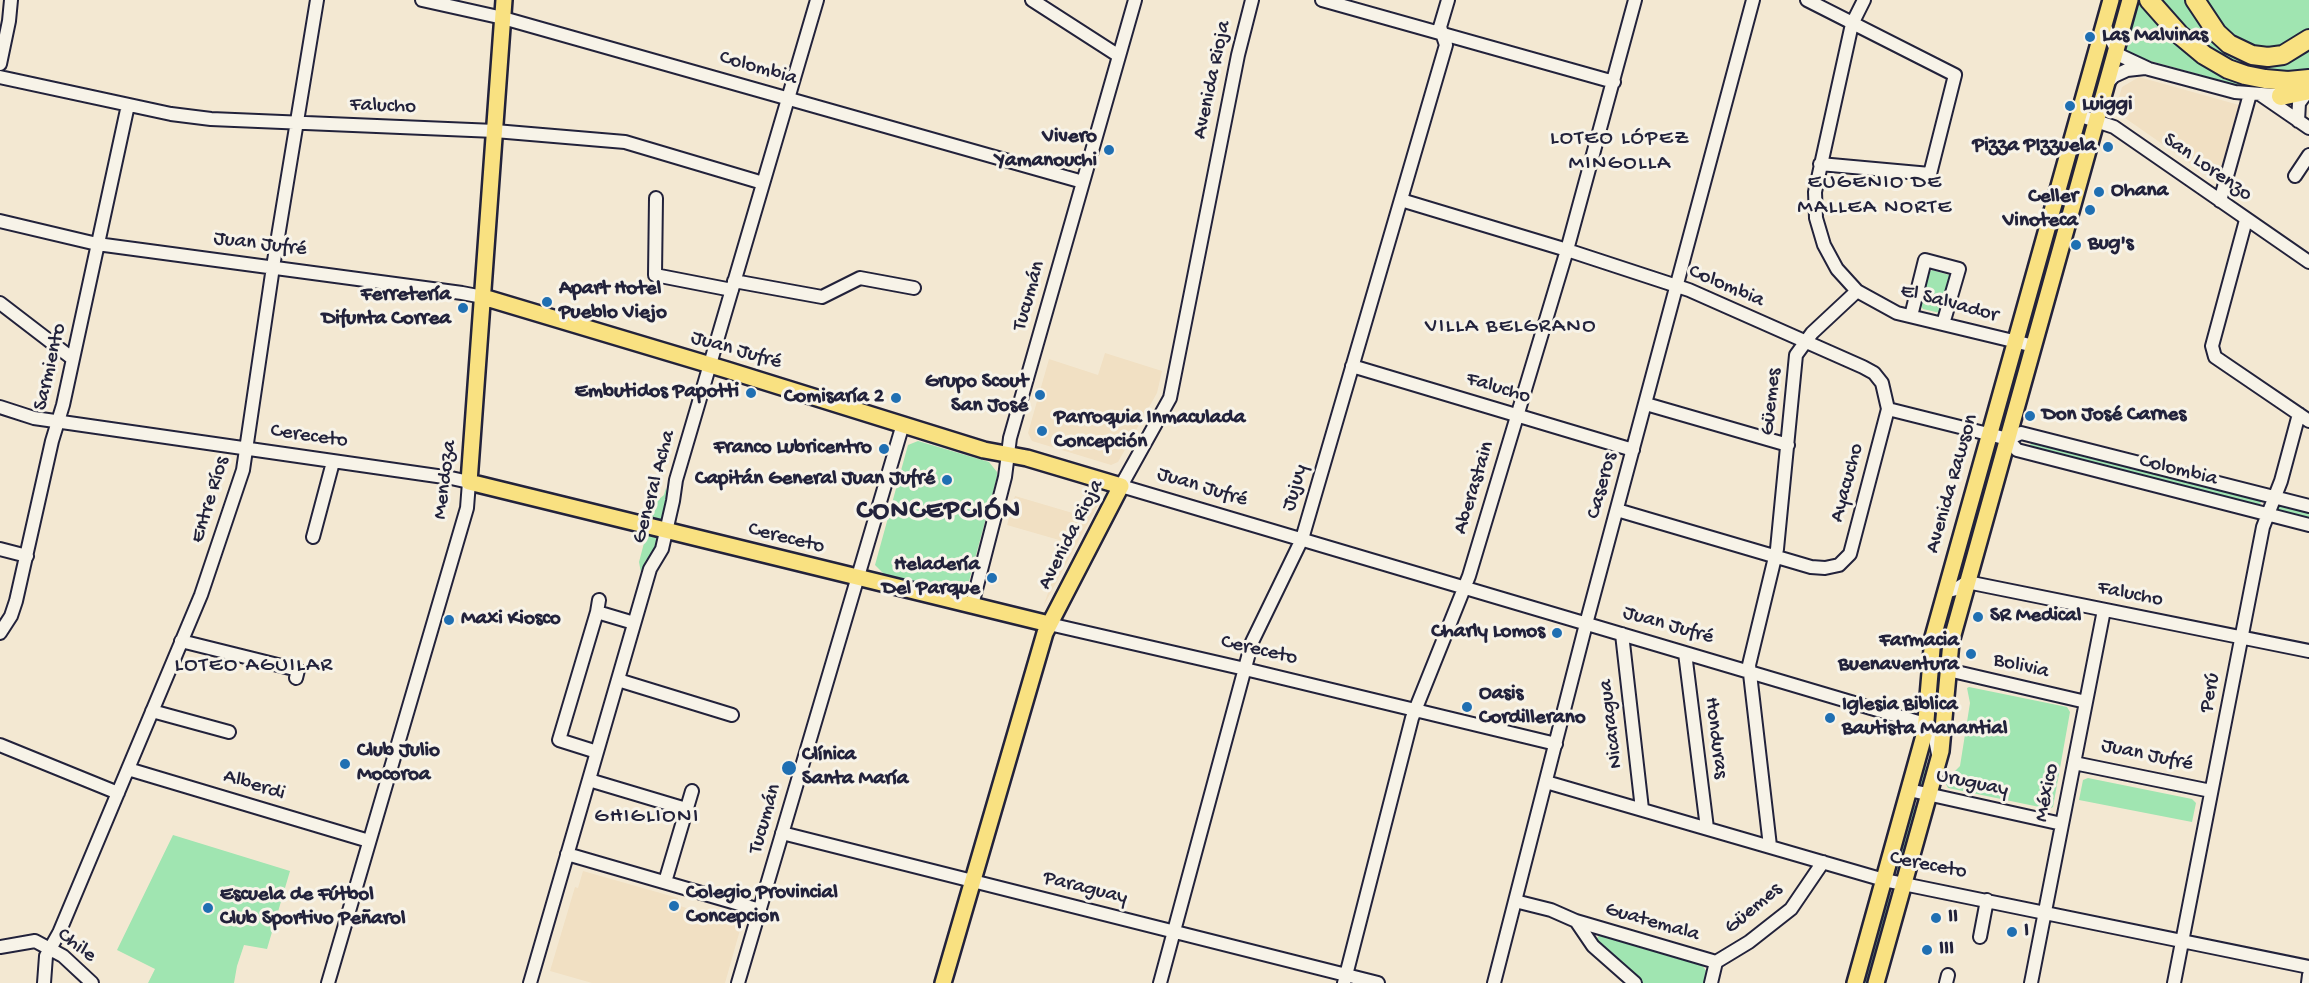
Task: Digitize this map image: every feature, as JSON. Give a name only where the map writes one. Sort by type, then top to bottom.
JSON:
[{"type":"highway","points":[[2149,0],[2180,35],[2204,55],[2228,69],[2245,75],[2288,81],[2308,90]]},
{"type":"highway","points":[[2195,0],[2217,33],[2229,44],[2252,55],[2268,57],[2283,55],[2309,39]]},
{"type":"highway","points":[[2281,96],[2308,90]]},
{"type":"main road","name":"Mendoza","points":[[469,482],[504,0]]},
{"type":"main road","name":"Avenida Rawson","points":[[1855,983],[1925,724],[1930,653],[1945,592],[2110,0]]},
{"type":"main road","name":"Avenida Rawson","points":[[1876,983],[1938,762],[1945,725],[1952,642],[1967,582],[2129,5]]},
{"type":"main road","name":"Juan Jufré","points":[[483,297],[984,450],[1027,458],[1121,486]]},
{"type":"main road","name":"Cereceto","points":[[469,482],[1049,624]]},
{"type":"main road","name":"Avenida Rioja","points":[[943,983],[1045,633],[1121,486]]},
{"type":"street","points":[[0,64],[11,0]]},
{"type":"street","name":"Entre Ríos","points":[[44,983],[46,956],[59,933],[201,595],[243,470],[273,267],[317,0]]},
{"type":"street","name":"Colombia","points":[[422,0],[503,18],[1083,182]]},
{"type":"street","name":"General Acha","points":[[530,983],[650,569],[662,549],[676,480],[817,0]]},
{"type":"street","points":[[1032,0],[1119,56]]},
{"type":"street","name":"Tucumán","points":[[972,605],[1005,477],[1010,438],[1135,0]]},
{"type":"street","name":"Avenida Rioja","points":[[1121,486],[1170,398],[1238,55],[1252,0]]},
{"type":"street","points":[[1322,0],[1614,82]]},
{"type":"street","name":"Jujuy","points":[[1160,983],[1252,642],[1302,539],[1446,45],[1440,27],[1448,0]]},
{"type":"street","name":"Aberastain","points":[[1345,979],[1415,710],[1465,588],[1567,250],[1635,0]]},
{"type":"street","name":"Caseros","points":[[1494,983],[1586,624],[1753,0]]},
{"type":"street","points":[[1807,0],[1955,75],[1930,174],[1820,164]]},
{"type":"street","points":[[1857,291],[1837,269],[1821,236],[1815,200],[1820,164],[1852,23],[1864,0]]},
{"type":"street","points":[[2110,0],[2129,5]]},
{"type":"street","points":[[2104,25],[2116,52],[2121,57],[2148,69],[2222,89],[2281,96]]},
{"type":"street","points":[[2108,82],[2127,70],[2148,69]]},
{"type":"street","name":"Falucho","points":[[0,77],[171,114],[211,119],[495,131],[625,141],[763,183]]},
{"type":"street","points":[[2298,121],[2298,107],[2308,90]]},
{"type":"street","points":[[2255,94],[2309,128]]},
{"type":"street","points":[[2220,201],[2255,94]]},
{"type":"street","name":"Sarmiento","points":[[0,633],[11,616],[27,556],[73,359],[128,105]]},
{"type":"street","name":"San Lorenzo","points":[[2078,115],[2114,128],[2309,262]]},
{"type":"street","points":[[2295,176],[2309,155]]},
{"type":"street","points":[[656,198],[655,275],[822,297],[860,278],[914,288]]},
{"type":"street","name":"Colombia","points":[[1401,200],[1677,286],[1874,373],[1882,383],[1888,409],[2008,439],[2021,433],[2309,506]]},
{"type":"street","points":[[2246,219],[2212,346],[2215,357],[2304,418]]},
{"type":"street","name":"Juan Jufré","points":[[0,221],[97,244],[483,297]]},
{"type":"street","name":"El Salvador","points":[[1911,316],[1925,260],[1959,269],[1943,324]]},
{"type":"street","name":"El Salvador","points":[[1857,291],[1888,309],[2034,346]]},
{"type":"street","name":"Güemes","points":[[1770,846],[1749,665],[1775,557],[1796,355],[1812,333],[1857,291]]},
{"type":"street","points":[[0,303],[73,359]]},
{"type":"street","name":"Falucho","points":[[1352,366],[1633,450]]},
{"type":"street","points":[[1646,404],[1788,445]]},
{"type":"street","name":"Cereceto","points":[[0,407],[34,418],[58,422],[469,482]]},
{"type":"street","name":"Ayacucho","points":[[1775,557],[1818,568],[1832,568],[1842,564],[1850,554],[1888,409]]},
{"type":"street","name":"Perú","points":[[2174,983],[2263,527],[2304,418]]},
{"type":"street","name":"Tucumán","points":[[738,983],[903,424]]},
{"type":"street","name":"Colombia","points":[[2008,439],[2017,450],[2309,525]]},
{"type":"street","points":[[313,537],[333,462]]},
{"type":"street","name":"Mendoza","points":[[328,983],[467,508],[469,482]]},
{"type":"street","name":"Juan Jufré","points":[[1121,486],[1925,724]]},
{"type":"street","points":[[1617,510],[1775,557]]},
{"type":"street","points":[[0,549],[27,556]]},
{"type":"street","points":[[1945,592],[1956,589],[1967,582]]},
{"type":"street","name":"Falucho","points":[[1967,582],[2309,651]]},
{"type":"street","points":[[597,752],[560,740],[598,606],[634,623]]},
{"type":"street","name":"México","points":[[2031,983],[2104,610]]},
{"type":"street","name":"Cereceto","points":[[1049,624],[1556,744]]},
{"type":"street","name":"Nicaragua","points":[[1622,634],[1642,809]]},
{"type":"street","points":[[182,641],[298,670],[296,678]]},
{"type":"street","name":"Honduras","points":[[1685,653],[1707,828]]},
{"type":"street","name":"Bolivia","points":[[1948,670],[2086,702]]},
{"type":"street","points":[[618,680],[732,714]]},
{"type":"street","points":[[152,711],[229,732]]},
{"type":"street","points":[[1925,724],[1935,739],[1938,762]]},
{"type":"street","points":[[0,745],[118,793]]},
{"type":"street","name":"Juan Jufré","points":[[2074,763],[2211,791]]},
{"type":"street","name":"Alberdi","points":[[128,769],[369,842]]},
{"type":"street","points":[[589,780],[686,809]]},
{"type":"street","name":"Cereceto","points":[[1546,782],[1884,880],[2309,967]]},
{"type":"street","name":"Uruguay","points":[[1909,790],[2062,824]]},
{"type":"street","points":[[665,882],[692,791]]},
{"type":"street","name":"Paraguay","points":[[782,833],[1174,932],[1345,979],[1378,983]]},
{"type":"street","points":[[567,854],[760,910]]},
{"type":"street","name":"Güemes","points":[[1712,983],[1716,962],[1749,942],[1791,909],[1823,862]]},
{"type":"street","points":[[1980,937],[1988,900]]},
{"type":"street","name":"Guatemala","points":[[1515,902],[1551,910],[1576,921],[1716,962]]},
{"type":"street","name":"Guatemala","points":[[1576,921],[1593,946],[1635,983]]},
{"type":"street","name":"Chile","points":[[0,947],[35,941],[63,956],[92,983]]},
{"type":"street","points":[[2308,983],[2309,975]]},
{"type":"shaded area","points":[[2139,77],[2239,105],[2219,176],[2211,178],[2115,111],[2122,87]]},
{"type":"shaded area","points":[[1105,353],[1162,371],[1157,393],[1118,462],[1111,465],[1032,441],[1028,433],[1049,359],[1098,375]]},
{"type":"shaded area","points":[[1085,491],[1097,495],[1099,503],[1043,607],[1066,542],[1007,525],[1015,496],[1076,514]]},
{"type":"shaded area","points":[[583,871],[678,898],[677,905],[737,924],[740,930],[725,983],[592,983],[550,971],[575,887],[578,888]]},
{"type":"green space","points":[[2136,0],[2143,0],[2175,37],[2291,88],[2241,86],[2123,53]]},
{"type":"green space","points":[[2154,0],[2189,0],[2231,52],[2309,46],[2309,74],[2292,77],[2224,63]]},
{"type":"green space","points":[[2202,0],[2309,0],[2309,30],[2296,42],[2266,51],[2235,41]]},
{"type":"green space","points":[[2107,42],[2110,51],[2093,105],[2091,95]]},
{"type":"green space","points":[[2081,131],[2087,133],[2029,336],[2026,337]]},
{"type":"green space","points":[[1932,270],[1949,275],[1951,278],[1940,313],[1923,309],[1921,306],[1929,272]]},
{"type":"green space","points":[[2019,355],[2015,393],[2004,426],[2008,389]]},
{"type":"green space","points":[[2033,440],[2260,499],[2261,503],[2258,507],[2030,449]]},
{"type":"green space","points":[[918,441],[989,462],[997,472],[968,585],[958,592],[884,574],[875,565],[908,445]]},
{"type":"green space","points":[[1991,453],[1993,455],[1985,494],[1963,577],[1954,585]]},
{"type":"green space","points":[[666,488],[670,500],[663,522],[644,519],[654,512]]},
{"type":"green space","points":[[2280,504],[2309,511],[2309,520],[2277,512]]},
{"type":"green space","points":[[638,530],[660,537],[654,553],[646,560],[641,573],[639,562],[644,543]]},
{"type":"green space","points":[[1952,596],[1956,597],[1936,730],[1932,725],[1936,653]]},
{"type":"green space","points":[[1967,688],[2067,707],[2070,712],[2053,807],[2049,809],[1948,788],[1946,784],[1948,778],[1960,766],[1970,703]]},
{"type":"green space","points":[[1928,745],[1930,749],[1926,766],[1929,772],[1923,788],[1918,786]]},
{"type":"green space","points":[[2088,778],[2192,799],[2196,803],[2192,822],[2079,800],[2083,780]]},
{"type":"green space","points":[[1910,805],[1918,807],[1900,870],[1895,868]]},
{"type":"green space","name":"Escuela de Fútbol Club Sportivo Peñarol","points":[[173,835],[290,871],[267,949],[244,945],[234,983],[148,983],[155,969],[117,950]]},
{"type":"green space","points":[[1887,894],[1894,898],[1871,983],[1861,983]]},
{"type":"green space","points":[[1600,934],[1700,962],[1707,972],[1706,983],[1640,983],[1595,941]]},
{"type":"place","name":"Las Malvinas","points":[[2090,37]]},
{"type":"place","name":"Luiggi","points":[[2070,106]]},
{"type":"place","name":"Pizza PIzzuela","points":[[2108,147]]},
{"type":"place","name":"Vivero Yamanouchi","points":[[1109,150]]},
{"type":"place","name":"Ohana","points":[[2099,192]]},
{"type":"place","name":"Celler Vinoteca","points":[[2090,210]]},
{"type":"place","name":"Bug's","points":[[2076,245]]},
{"type":"place","name":"Apart Hotel Pueblo Viejo","points":[[547,302]]},
{"type":"place","name":"Ferretería Difunta Correa","points":[[463,308]]},
{"type":"place","name":"Embutidos Papotti","points":[[751,393]]},
{"type":"place","name":"Grupo Scout San José","points":[[1040,395]]},
{"type":"place","name":"Comisaría 2","points":[[896,398]]},
{"type":"place","name":"Don José Carnes","points":[[2030,416]]},
{"type":"place","name":"Parroquia Inmaculada Concepción","points":[[1042,431]]},
{"type":"place","name":"Franco Lubricentro","points":[[884,449]]},
{"type":"place","name":"Capitán General Juan Jufré","points":[[947,480]]},
{"type":"place","name":"Heladería Del Parque","points":[[992,578]]},
{"type":"place","name":"SR Medical","points":[[1978,617]]},
{"type":"place","name":"Maxi Kiosco","points":[[449,620]]},
{"type":"place","name":"Charly Lomos","points":[[1557,633]]},
{"type":"place","name":"Farmacia Buenaventura","points":[[1971,654]]},
{"type":"place","name":"Oasis Cordillerano","points":[[1467,707]]},
{"type":"place","name":"Iglesia Biblica Bautista Manantial","points":[[1830,718]]},
{"type":"place","name":"Club Julio Mocoroa","points":[[345,764]]},
{"type":"place","name":"Clínica Santa María","points":[[789,768]]},
{"type":"place","name":"Colegio Provincial Concepcion","points":[[674,906]]},
{"type":"place","name":"Escuela de Fútbol Club Sportivo Peñarol","points":[[208,908]]},
{"type":"place","name":"II","points":[[1936,918]]},
{"type":"place","name":"I","points":[[2012,932]]},
{"type":"place","name":"III","points":[[1927,950]]},
{"type":"district","name":"LOTEO LÓPEZ MINGOLLA","points":[[1620,152]]},
{"type":"district","name":"EUGENIO DE MALLEA NORTE","points":[[1875,196]]},
{"type":"district","name":"VILLA BELGRANO","points":[[1511,328]]},
{"type":"district","name":"CONCEPCIÓN","points":[[939,513]]},
{"type":"district","name":"LOTEO AGUILAR","points":[[254,667]]},
{"type":"district","name":"GHIGLIONI","points":[[647,818]]}]
